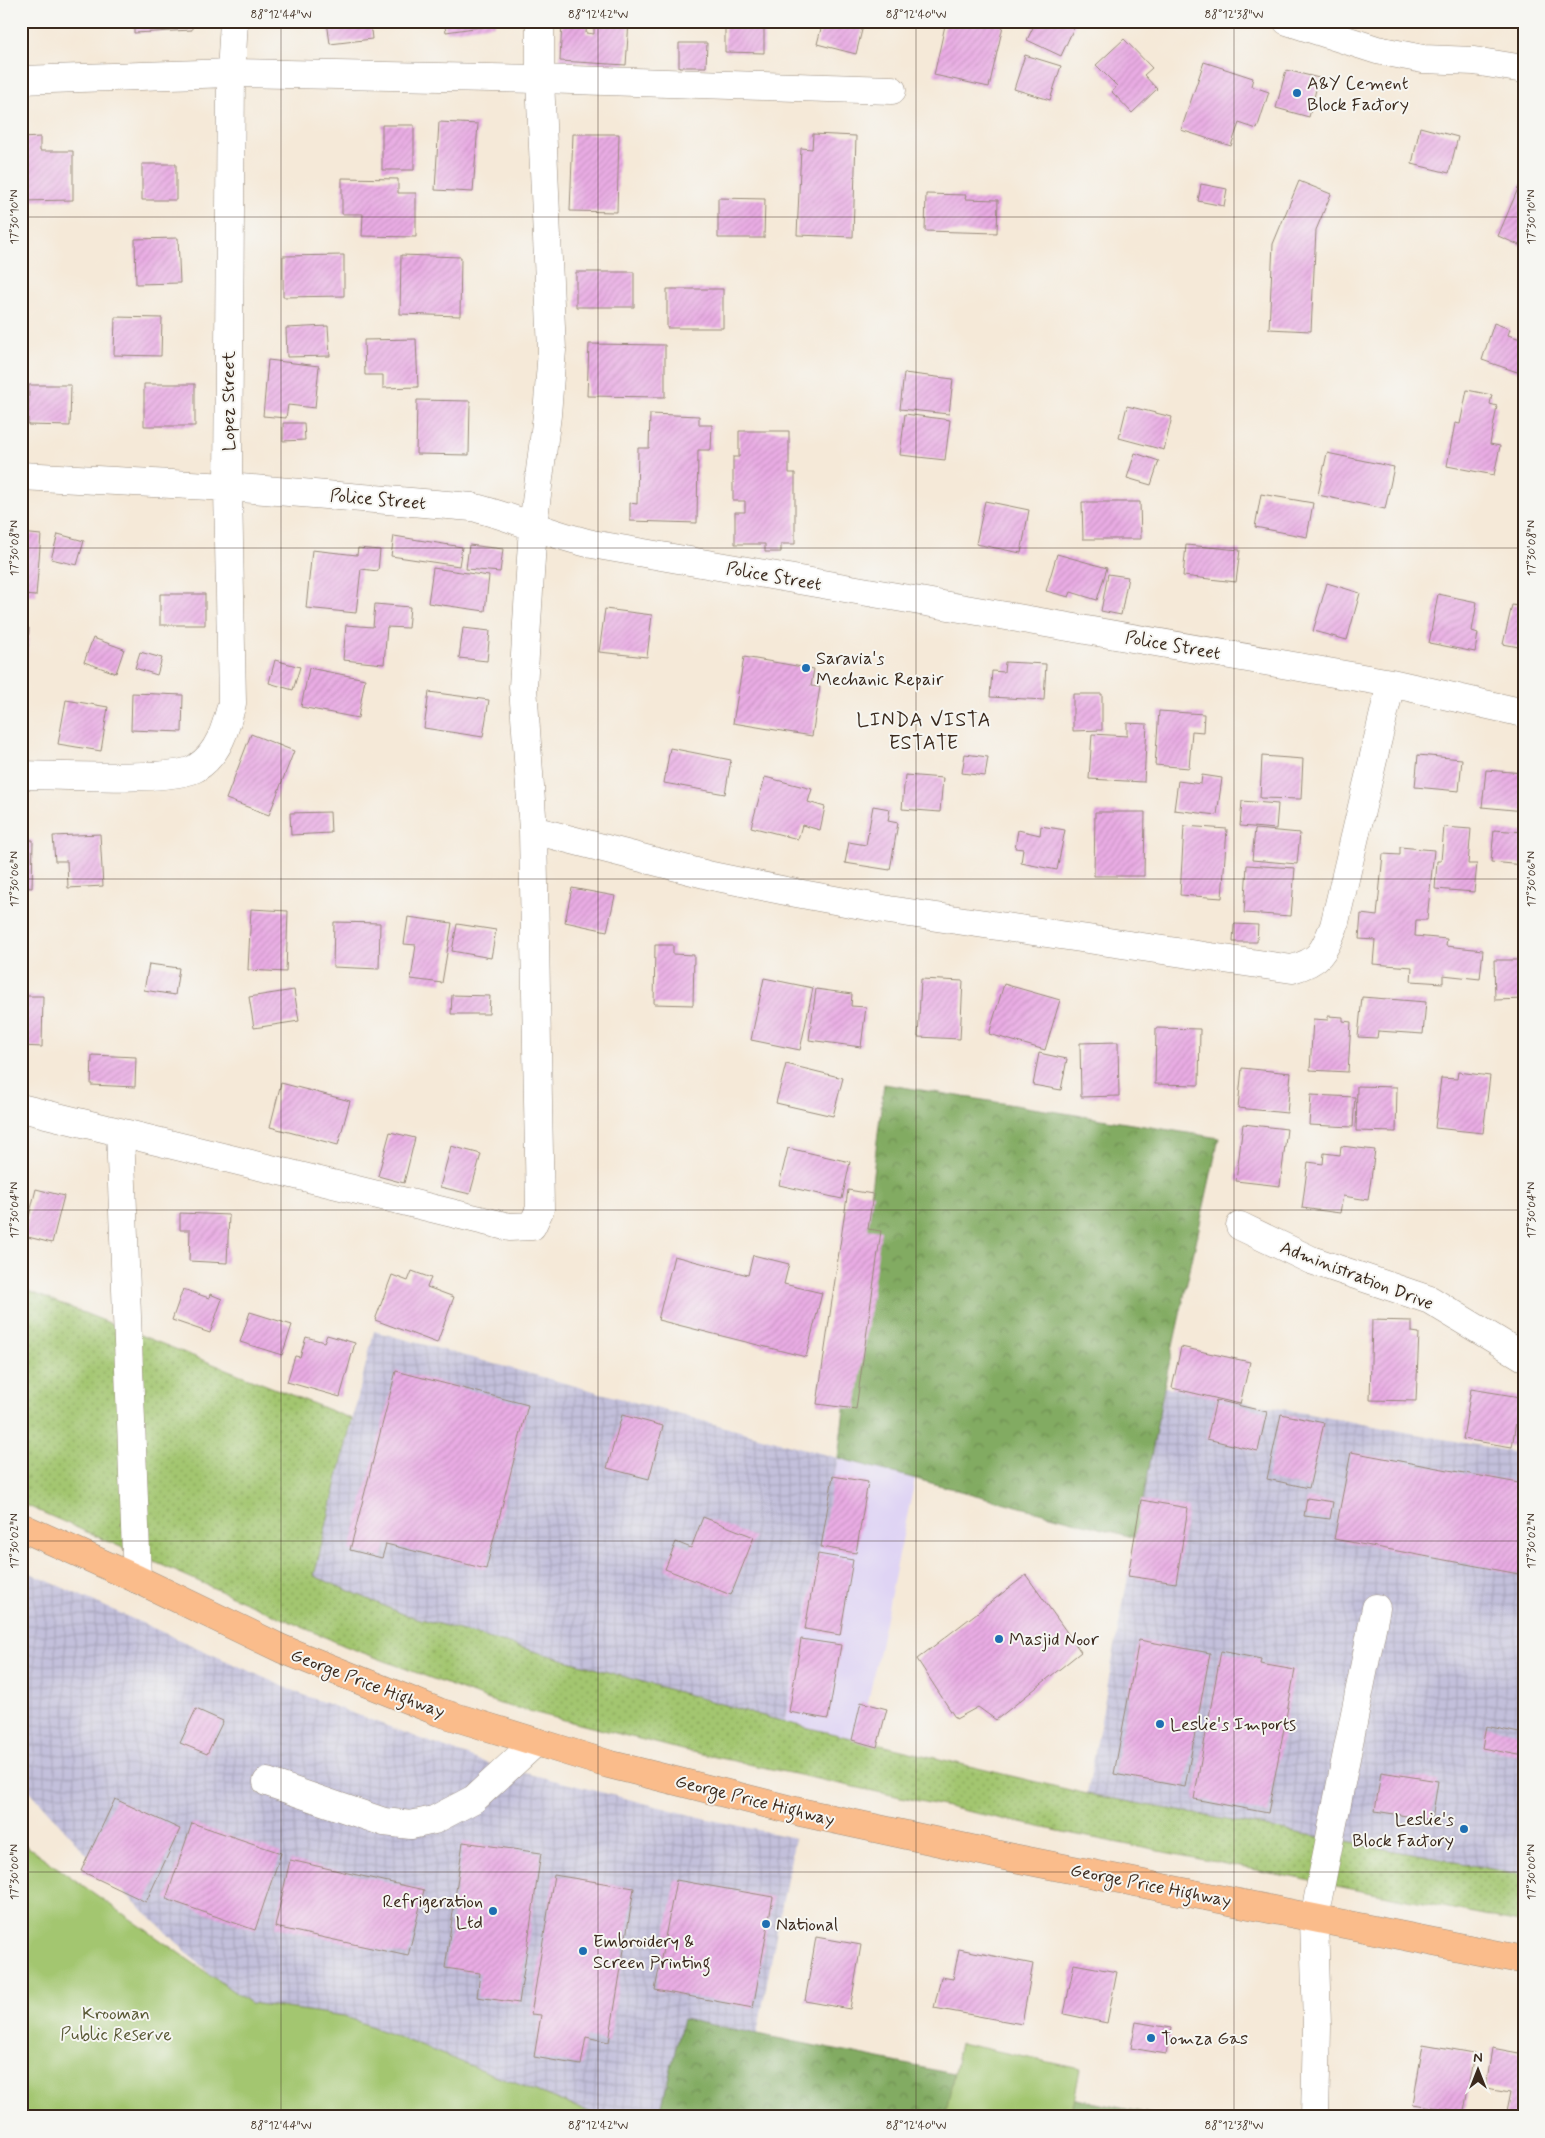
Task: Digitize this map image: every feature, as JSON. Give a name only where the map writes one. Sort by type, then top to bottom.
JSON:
[{"type":"main road","name":"George Price Highway","points":[[21,1527],[138,1579],[282,1649],[439,1712],[608,1764],[800,1812],[1004,1856],[1524,1960]]},
{"type":"street","name":"Lopez Street","points":[[21,775],[168,776],[196,769],[214,752],[226,727],[232,703],[228,487],[231,72],[234,21]]},
{"type":"street","points":[[21,1108],[508,1227],[532,1226],[540,1209],[532,830],[523,687],[532,526],[547,415],[552,350],[540,79],[540,21]]},
{"type":"street","points":[[1287,21],[1377,50],[1423,59],[1474,61],[1524,69]]},
{"type":"street","points":[[21,80],[231,72],[892,90]]},
{"type":"street","name":"Police Street","points":[[21,476],[228,487],[472,507],[498,513],[564,538],[592,544],[1391,683],[1524,713]]},
{"type":"street","points":[[532,830],[712,876],[889,910],[1292,969],[1310,964],[1325,949],[1334,926],[1391,683]]},
{"type":"street","points":[[120,1132],[138,1579]]},
{"type":"street","name":"Administration Drive","points":[[1240,1226],[1311,1260],[1430,1300],[1524,1357]]},
{"type":"street","points":[[1315,2117],[1317,2027],[1314,1918],[1376,1608]]},
{"type":"street","points":[[267,1782],[384,1822],[411,1825],[434,1820],[474,1798],[536,1742]]},
{"type":"shaded area","points":[[374,1331],[838,1458],[784,1722],[403,1614],[314,1576]]},
{"type":"shaded area","name":"Leslie's Imports","points":[[1164,1387],[1524,1454],[1524,1875],[1087,1794]]},
{"type":"shaded area","points":[[838,1458],[915,1479],[860,1740],[784,1722]]},
{"type":"shaded area","points":[[21,1569],[296,1692],[486,1763],[707,1819],[795,1838],[757,2034],[684,2019],[659,2117],[354,2117],[240,2003],[99,1868],[21,1781]]},
{"type":"green space","points":[[884,1084],[1219,1138],[1164,1387],[1136,1538],[838,1458]]},
{"type":"green space","points":[[21,1288],[352,1419],[314,1576],[403,1614],[784,1722],[1087,1794],[1524,1875],[1524,1923],[1063,1832],[683,1750],[500,1704],[345,1646],[21,1503]]},
{"type":"green space","name":"Krooman Public Reserve","points":[[21,1842],[250,2003],[344,2016],[602,2117],[21,2117]]},
{"type":"green space","points":[[683,2019],[1165,2117],[659,2117]]},
{"type":"green space","points":[[960,2043],[1080,2069],[1071,2117],[945,2117]]},
{"type":"building","points":[[134,21],[192,21],[192,30],[134,33]]},
{"type":"building","points":[[327,21],[370,21],[372,39],[330,44]]},
{"type":"building","points":[[444,21],[495,21],[495,25],[446,32]]},
{"type":"building","points":[[562,21],[587,22],[586,33],[594,34],[594,21],[629,21],[626,65],[560,61]]},
{"type":"building","points":[[725,21],[764,21],[764,53],[725,52]]},
{"type":"building","points":[[823,21],[864,22],[856,54],[817,44]]},
{"type":"building","points":[[946,21],[982,21],[1003,26],[989,87],[934,75]]},
{"type":"building","points":[[1036,21],[1077,21],[1061,56],[1027,40]]},
{"type":"building","points":[[1124,39],[1152,68],[1144,75],[1157,89],[1132,113],[1112,92],[1117,86],[1096,65]]},
{"type":"building","points":[[679,43],[707,43],[706,67],[679,67]]},
{"type":"building","points":[[1025,55],[1061,66],[1050,100],[1014,89]]},
{"type":"building","points":[[1204,62],[1253,78],[1251,86],[1269,92],[1257,129],[1239,123],[1231,146],[1181,130]]},
{"type":"building","name":"A&Y Cement Block Factory","points":[[1286,70],[1319,78],[1309,117],[1276,108]]},
{"type":"building","points":[[439,122],[478,124],[473,192],[435,190]]},
{"type":"building","points":[[382,125],[414,125],[414,170],[382,170]]},
{"type":"building","points":[[1420,127],[1458,137],[1449,173],[1412,164]]},
{"type":"building","points":[[573,134],[619,134],[617,212],[570,211]]},
{"type":"building","points":[[813,134],[856,136],[853,237],[797,235],[801,148],[812,149]]},
{"type":"building","points":[[40,137],[40,151],[73,151],[73,200],[21,201],[21,138]]},
{"type":"building","points":[[142,164],[176,164],[176,200],[142,200]]},
{"type":"building","points":[[342,178],[398,179],[398,193],[416,193],[416,237],[362,236],[363,214],[342,214]]},
{"type":"building","points":[[1299,181],[1331,194],[1316,230],[1311,331],[1269,329],[1273,244]]},
{"type":"building","points":[[1201,184],[1227,189],[1224,206],[1198,201]]},
{"type":"building","points":[[1520,184],[1524,186],[1524,247],[1498,236]]},
{"type":"building","points":[[926,194],[966,195],[965,199],[998,200],[997,233],[925,231]]},
{"type":"building","points":[[718,198],[765,199],[764,238],[718,238]]},
{"type":"building","points":[[178,238],[180,283],[136,284],[135,239]]},
{"type":"building","points":[[344,255],[344,296],[283,297],[283,256]]},
{"type":"building","points":[[401,255],[461,257],[460,316],[400,314]]},
{"type":"building","points":[[576,272],[634,272],[634,307],[576,307]]},
{"type":"building","points":[[667,289],[723,289],[723,328],[667,328]]},
{"type":"building","points":[[115,317],[162,318],[161,356],[114,355]]},
{"type":"building","points":[[1494,323],[1510,329],[1508,335],[1524,340],[1523,374],[1482,360]]},
{"type":"building","points":[[328,326],[330,356],[287,357],[286,328]]},
{"type":"building","points":[[416,339],[418,387],[383,388],[383,375],[365,375],[364,340]]},
{"type":"building","points":[[589,344],[665,345],[665,397],[587,396]]},
{"type":"building","points":[[268,360],[319,366],[315,408],[288,405],[286,418],[263,416]]},
{"type":"building","points":[[904,373],[953,379],[949,414],[900,409]]},
{"type":"building","points":[[144,384],[195,384],[195,426],[144,426]]},
{"type":"building","points":[[29,385],[71,385],[70,426],[28,425]]},
{"type":"building","points":[[1467,390],[1492,395],[1490,404],[1497,406],[1490,444],[1500,446],[1494,475],[1447,466],[1455,423],[1460,424]]},
{"type":"building","points":[[417,400],[470,401],[469,455],[416,454]]},
{"type":"building","points":[[1127,406],[1172,417],[1164,450],[1119,438]]},
{"type":"building","points":[[650,414],[699,416],[699,425],[712,425],[711,450],[698,450],[697,523],[630,521],[630,503],[637,504],[638,448],[649,448]]},
{"type":"building","points":[[905,414],[950,420],[945,460],[900,455]]},
{"type":"building","points":[[283,423],[304,423],[305,440],[283,441]]},
{"type":"building","points":[[739,431],[789,431],[789,473],[795,473],[795,544],[781,544],[781,552],[765,552],[765,544],[735,544],[735,512],[745,512],[745,501],[733,501],[733,457],[739,457]]},
{"type":"building","points":[[1135,453],[1159,461],[1151,485],[1127,478]]},
{"type":"building","points":[[1327,453],[1394,467],[1385,509],[1318,495]]},
{"type":"building","points":[[1261,494],[1313,503],[1307,537],[1255,527]]},
{"type":"building","points":[[985,501],[1029,510],[1021,553],[976,544]]},
{"type":"building","points":[[1082,502],[1140,502],[1141,539],[1083,539]]},
{"type":"building","points":[[21,533],[41,535],[36,596],[21,595]]},
{"type":"building","points":[[58,534],[84,541],[77,565],[51,559]]},
{"type":"building","points":[[394,536],[462,547],[459,566],[391,556]]},
{"type":"building","points":[[469,545],[503,549],[500,572],[466,569]]},
{"type":"building","points":[[1186,545],[1240,550],[1236,582],[1183,576]]},
{"type":"building","points":[[358,548],[380,550],[378,571],[361,569],[356,613],[306,608],[312,550],[357,555]]},
{"type":"building","points":[[1057,554],[1107,568],[1097,600],[1071,592],[1069,597],[1046,591]]},
{"type":"building","points":[[433,568],[489,576],[485,611],[428,603]]},
{"type":"building","points":[[1108,574],[1128,577],[1121,615],[1101,611]]},
{"type":"building","points":[[1327,583],[1360,593],[1347,640],[1313,631]]},
{"type":"building","points":[[160,594],[205,594],[205,625],[160,625]]},
{"type":"building","points":[[1438,594],[1477,602],[1472,631],[1478,633],[1475,652],[1429,643]]},
{"type":"building","points":[[375,604],[410,607],[408,628],[387,627],[384,664],[343,660],[346,625],[373,627]]},
{"type":"building","points":[[1512,605],[1524,607],[1524,648],[1503,644]]},
{"type":"building","points":[[605,609],[652,615],[647,657],[599,652]]},
{"type":"building","points":[[21,628],[29,628],[26,672],[21,672]]},
{"type":"building","points":[[463,628],[490,631],[487,661],[459,658]]},
{"type":"building","points":[[93,638],[124,649],[116,673],[84,662]]},
{"type":"building","points":[[140,652],[162,658],[157,675],[135,668]]},
{"type":"building","points":[[744,657],[814,669],[811,686],[820,687],[812,736],[733,723]]},
{"type":"building","points":[[275,660],[300,667],[293,690],[269,683]]},
{"type":"building","points":[[1005,662],[1046,664],[1044,700],[990,697],[992,671],[1004,672]]},
{"type":"building","points":[[309,668],[365,679],[358,718],[301,707]]},
{"type":"building","points":[[429,692],[489,700],[483,737],[424,728]]},
{"type":"building","points":[[132,693],[183,695],[182,732],[131,730]]},
{"type":"building","points":[[1073,694],[1102,694],[1102,730],[1073,731]]},
{"type":"building","points":[[66,700],[108,707],[101,751],[58,744]]},
{"type":"building","points":[[1159,711],[1204,714],[1203,732],[1192,731],[1189,768],[1155,765]]},
{"type":"building","points":[[1127,723],[1147,724],[1144,782],[1089,779],[1092,734],[1127,736]]},
{"type":"building","points":[[251,734],[294,751],[269,815],[226,799]]},
{"type":"building","points":[[670,748],[731,760],[725,794],[664,783]]},
{"type":"building","points":[[965,754],[988,757],[985,776],[962,773]]},
{"type":"building","points":[[1418,755],[1462,759],[1459,791],[1415,787]]},
{"type":"building","points":[[1262,756],[1303,759],[1301,799],[1260,798]]},
{"type":"building","points":[[1486,770],[1524,773],[1524,811],[1482,807]]},
{"type":"building","points":[[905,775],[943,778],[940,812],[902,809]]},
{"type":"building","points":[[1202,775],[1222,778],[1217,815],[1174,810],[1178,781],[1201,784]]},
{"type":"building","points":[[765,777],[812,789],[808,802],[825,807],[820,830],[802,825],[798,839],[751,827]]},
{"type":"building","points":[[1242,801],[1278,804],[1276,829],[1240,826]]},
{"type":"building","points":[[873,806],[890,809],[888,821],[898,823],[890,870],[845,863],[849,842],[866,845]]},
{"type":"building","points":[[330,812],[331,833],[291,835],[290,813]]},
{"type":"building","points":[[1095,812],[1145,812],[1144,876],[1094,876]]},
{"type":"building","points":[[1041,826],[1065,830],[1057,870],[1021,863],[1023,849],[1015,848],[1018,830],[1040,835]]},
{"type":"building","points":[[1184,826],[1227,829],[1222,898],[1180,895]]},
{"type":"building","points":[[1444,827],[1471,829],[1468,864],[1477,864],[1474,892],[1435,889],[1437,861],[1441,861]]},
{"type":"building","points":[[1255,829],[1300,833],[1297,864],[1252,860]]},
{"type":"building","points":[[1494,830],[1524,832],[1524,865],[1491,862]]},
{"type":"building","points":[[100,834],[103,886],[68,888],[67,861],[55,861],[53,836]]},
{"type":"building","points":[[21,840],[33,840],[32,888],[21,887]]},
{"type":"building","points":[[1400,847],[1434,850],[1427,920],[1416,920],[1415,936],[1447,939],[1446,946],[1483,950],[1480,979],[1443,975],[1443,983],[1411,981],[1412,967],[1373,964],[1375,940],[1359,939],[1361,914],[1377,916],[1383,854],[1400,855]]},
{"type":"building","points":[[1247,865],[1295,868],[1291,916],[1244,913]]},
{"type":"building","points":[[572,888],[615,896],[607,931],[565,922]]},
{"type":"building","points":[[251,909],[288,911],[286,972],[248,970]]},
{"type":"building","points":[[408,917],[452,923],[442,983],[411,979],[416,945],[404,944]]},
{"type":"building","points":[[334,922],[380,923],[379,969],[333,967]]},
{"type":"building","points":[[457,924],[496,930],[491,958],[452,951]]},
{"type":"building","points":[[1234,924],[1258,925],[1257,942],[1233,942]]},
{"type":"building","points":[[655,945],[673,945],[673,954],[694,955],[693,1005],[654,1004]]},
{"type":"building","points":[[1494,960],[1524,960],[1524,999],[1495,1000]]},
{"type":"building","points":[[149,964],[179,968],[175,995],[144,990]]},
{"type":"building","points":[[764,978],[813,988],[800,1050],[751,1040]]},
{"type":"building","points":[[921,979],[963,981],[960,1039],[918,1037]]},
{"type":"building","points":[[1004,984],[1060,1000],[1045,1050],[989,1034]]},
{"type":"building","points":[[816,989],[852,994],[851,1006],[866,1007],[861,1047],[809,1040]]},
{"type":"building","points":[[294,990],[299,1021],[254,1028],[249,997]]},
{"type":"building","points":[[452,995],[490,996],[489,1014],[451,1014]]},
{"type":"building","points":[[21,996],[43,996],[42,1047],[21,1046]]},
{"type":"building","points":[[1362,997],[1426,1002],[1423,1034],[1378,1031],[1377,1038],[1358,1037]]},
{"type":"building","points":[[1328,1016],[1343,1017],[1343,1021],[1351,1022],[1348,1072],[1310,1070],[1313,1019],[1328,1020]]},
{"type":"building","points":[[1156,1028],[1200,1029],[1199,1085],[1155,1084]]},
{"type":"building","points":[[1118,1042],[1119,1096],[1081,1097],[1080,1043]]},
{"type":"building","points":[[1039,1053],[1067,1059],[1061,1090],[1033,1085]]},
{"type":"building","points":[[92,1055],[136,1057],[135,1087],[91,1085]]},
{"type":"building","points":[[786,1064],[843,1078],[833,1116],[776,1103]]},
{"type":"building","points":[[1242,1068],[1291,1073],[1287,1113],[1238,1108]]},
{"type":"building","points":[[1458,1072],[1490,1076],[1483,1133],[1435,1128],[1441,1078],[1457,1079]]},
{"type":"building","points":[[281,1083],[350,1101],[338,1145],[270,1127]]},
{"type":"building","points":[[1357,1086],[1397,1087],[1396,1132],[1356,1131]]},
{"type":"building","points":[[1311,1095],[1355,1097],[1353,1127],[1309,1125]]},
{"type":"building","points":[[1243,1124],[1287,1129],[1280,1186],[1236,1181]]},
{"type":"building","points":[[390,1132],[415,1138],[404,1183],[378,1176]]},
{"type":"building","points":[[451,1146],[481,1154],[470,1194],[440,1187]]},
{"type":"building","points":[[1341,1146],[1375,1150],[1368,1200],[1343,1196],[1340,1213],[1302,1208],[1308,1162],[1323,1164],[1324,1153],[1340,1155]]},
{"type":"building","points":[[788,1148],[850,1162],[842,1199],[779,1185]]},
{"type":"building","points":[[36,1189],[64,1196],[52,1243],[24,1236]]},
{"type":"building","points":[[848,1190],[873,1194],[868,1229],[881,1231],[856,1409],[817,1404]]},
{"type":"building","points":[[180,1213],[229,1215],[227,1263],[189,1261],[190,1230],[180,1230]]},
{"type":"building","points":[[753,1255],[789,1264],[784,1284],[822,1293],[806,1357],[658,1320],[674,1256],[748,1275]]},
{"type":"building","points":[[412,1271],[431,1278],[427,1287],[454,1297],[437,1343],[375,1320],[392,1275],[408,1281]]},
{"type":"building","points":[[183,1289],[209,1298],[210,1294],[222,1299],[210,1333],[172,1320]]},
{"type":"building","points":[[250,1312],[292,1325],[282,1355],[240,1342]]},
{"type":"building","points":[[1372,1320],[1412,1321],[1412,1332],[1419,1333],[1416,1401],[1370,1400]]},
{"type":"building","points":[[327,1335],[355,1343],[340,1397],[287,1382],[295,1356],[300,1357],[306,1337],[324,1342]]},
{"type":"building","points":[[1181,1347],[1250,1362],[1240,1404],[1172,1388]]},
{"type":"building","points":[[396,1371],[528,1405],[486,1569],[386,1544],[382,1558],[350,1550]]},
{"type":"building","points":[[1471,1389],[1520,1397],[1512,1447],[1463,1439]]},
{"type":"building","points":[[1216,1400],[1267,1412],[1258,1451],[1207,1439]]},
{"type":"building","points":[[1281,1414],[1324,1423],[1309,1488],[1267,1479]]},
{"type":"building","points":[[622,1415],[663,1426],[649,1479],[607,1468]]},
{"type":"building","points":[[1351,1452],[1524,1484],[1524,1575],[1334,1539]]},
{"type":"building","points":[[833,1476],[868,1482],[856,1553],[821,1547]]},
{"type":"building","points":[[1307,1498],[1333,1502],[1330,1519],[1304,1516]]},
{"type":"building","points":[[1141,1500],[1188,1508],[1176,1583],[1128,1576]]},
{"type":"building","points":[[703,1517],[754,1537],[731,1595],[665,1569],[676,1542],[691,1548]]},
{"type":"building","points":[[818,1554],[853,1560],[840,1635],[805,1629]]},
{"type":"building","name":"Masjid Noor","points":[[1026,1575],[1081,1652],[996,1720],[978,1707],[956,1719],[917,1659]]},
{"type":"building","points":[[801,1639],[841,1645],[828,1719],[789,1712]]},
{"type":"building","name":"Leslie's Imports","points":[[1139,1640],[1210,1653],[1185,1787],[1114,1774]]},
{"type":"building","points":[[1221,1651],[1261,1659],[1260,1664],[1295,1670],[1268,1813],[1194,1799]]},
{"type":"building","points":[[861,1702],[887,1709],[877,1747],[852,1740]]},
{"type":"building","points":[[196,1709],[223,1721],[207,1754],[180,1743]]},
{"type":"building","points":[[1486,1726],[1524,1734],[1524,1756],[1482,1748]]},
{"type":"building","points":[[1381,1772],[1438,1781],[1432,1820],[1375,1811]]},
{"type":"building","points":[[115,1799],[180,1829],[146,1902],[81,1871]]},
{"type":"building","points":[[192,1823],[281,1853],[255,1930],[166,1899]]},
{"type":"building","name":"Refrigeration Ltd","points":[[463,1842],[541,1853],[519,2003],[477,1997],[480,1973],[445,1968]]},
{"type":"building","points":[[290,1860],[424,1890],[408,1956],[275,1927]]},
{"type":"building","name":"Embroidery & Screen Printing","points":[[554,1875],[634,1888],[609,2042],[586,2037],[581,2065],[534,2057],[541,2015],[531,2014]]},
{"type":"building","points":[[676,1880],[773,1897],[753,2008],[655,1990]]},
{"type":"building","points":[[816,1937],[861,1945],[850,2009],[805,2001]]},
{"type":"building","points":[[959,1949],[1033,1964],[1022,2024],[934,2008],[941,1977],[953,1979]]},
{"type":"building","points":[[1074,1964],[1117,1972],[1107,2023],[1064,2014]]},
{"type":"building","name":"Tomza Gas","points":[[1136,2022],[1171,2028],[1166,2054],[1131,2048]]},
{"type":"building","points":[[1423,2044],[1474,2053],[1464,2112],[1413,2104]]},
{"type":"building","points":[[1492,2048],[1524,2054],[1524,2117],[1505,2117],[1510,2092],[1486,2088]]},
{"type":"place","name":"A&Y Cement Block Factory","points":[[1297,93]]},
{"type":"place","name":"Saravia's Mechanic Repair","points":[[806,668]]},
{"type":"place","name":"Masjid Noor","points":[[999,1639]]},
{"type":"place","name":"Leslie's Imports","points":[[1160,1724]]},
{"type":"place","name":"Leslie's Block Factory","points":[[1464,1829]]},
{"type":"place","name":"Refrigeration Ltd","points":[[493,1911]]},
{"type":"place","name":"National","points":[[766,1924]]},
{"type":"place","name":"Embroidery & Screen Printing","points":[[583,1951]]},
{"type":"place","name":"Tomza Gas","points":[[1151,2038]]},
{"type":"district","name":"LINDA VISTA ESTATE","points":[[924,730]]}]
